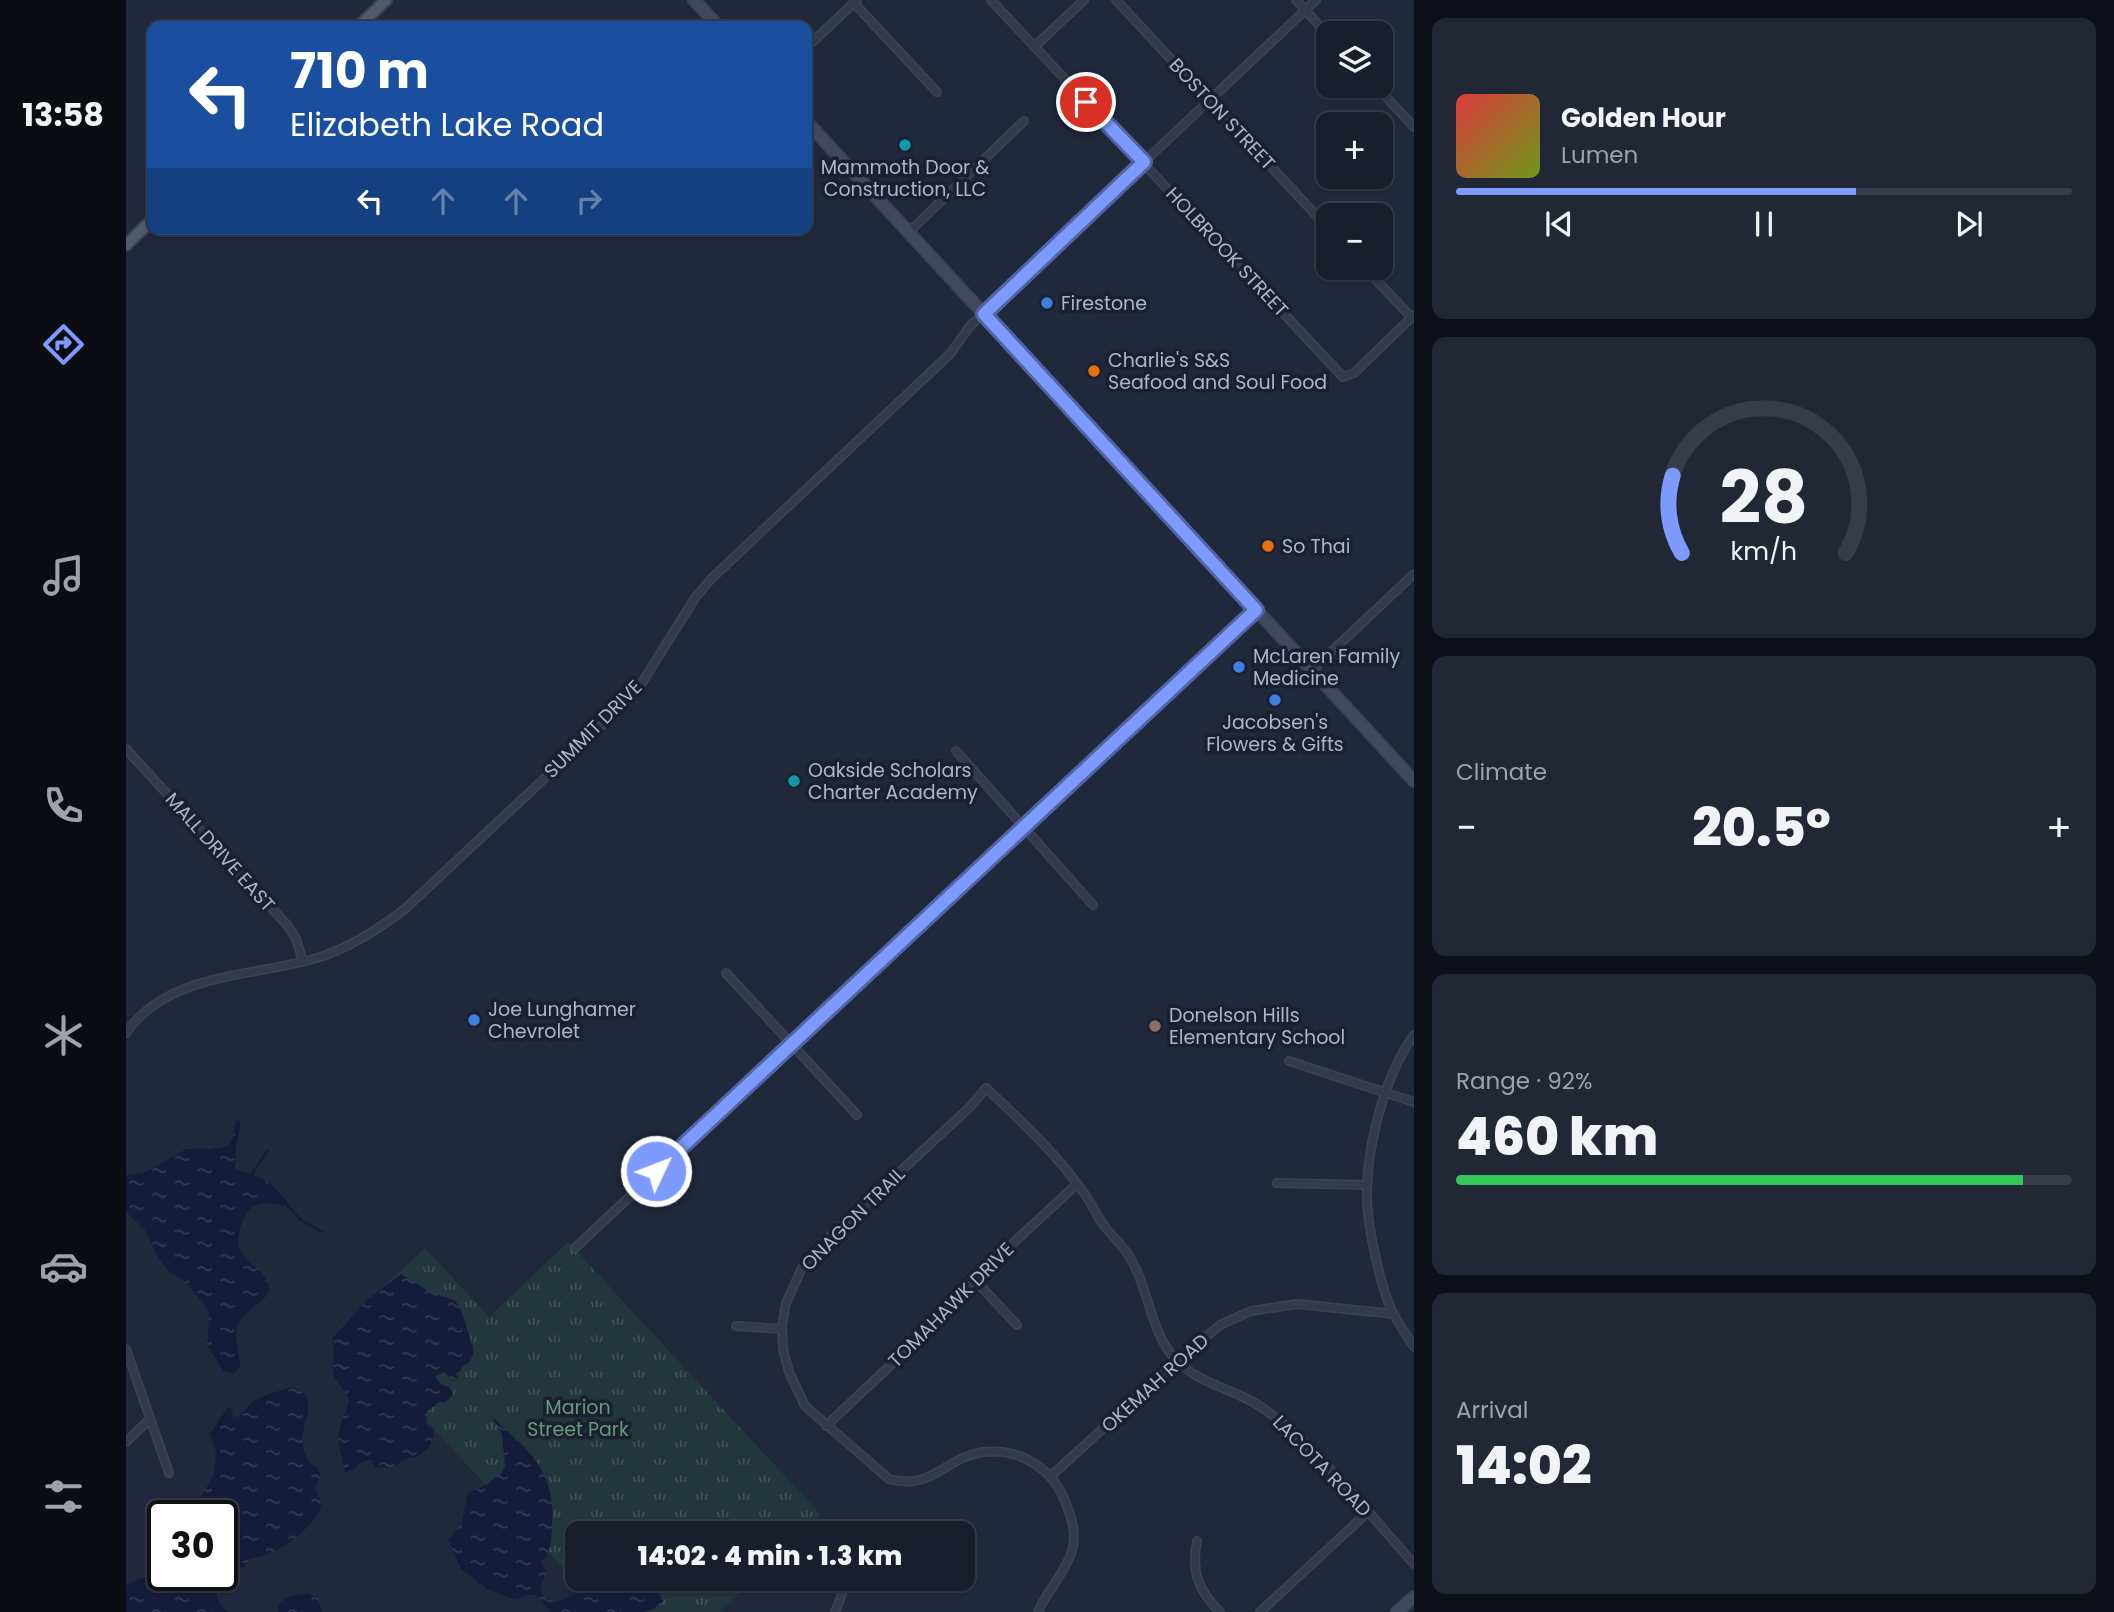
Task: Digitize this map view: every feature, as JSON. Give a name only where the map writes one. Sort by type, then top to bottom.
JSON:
[{"type":"main road","points":[[364,21],[386,0]]},
{"type":"main road","points":[[694,0],[713,21]]},
{"type":"main road","points":[[812,127],[1414,781]]},
{"type":"main road","points":[[126,245],[147,225]]},
{"type":"main road","points":[[1397,1612],[1414,1597]]},
{"type":"street","name":"HOLBROOK STREET","points":[[992,0],[1343,377],[1349,376],[1413,316]]},
{"type":"street","points":[[1034,47],[1084,0]]},
{"type":"street","name":"BOSTON STREET","points":[[1116,0],[1316,215]]},
{"type":"street","points":[[1296,0],[1316,22]]},
{"type":"street","name":"SUMMIT DRIVE","points":[[126,1033],[144,1013],[190,986],[303,961],[351,945],[381,928],[406,908],[638,689],[695,598],[711,579],[950,354],[970,326],[1316,0]]},
{"type":"street","points":[[812,42],[856,1],[937,92]]},
{"type":"street","points":[[1387,98],[1414,127]]},
{"type":"street","points":[[909,232],[1024,121]]},
{"type":"street","points":[[1377,280],[1413,316]]},
{"type":"street","points":[[1311,670],[1414,574]]},
{"type":"street","points":[[575,1248],[1256,610]]},
{"type":"street","name":"MALL DRIVE EAST","points":[[126,749],[288,926],[296,939],[303,961]]},
{"type":"street","points":[[956,751],[1093,905]]},
{"type":"street","points":[[726,973],[856,1115]]},
{"type":"street","points":[[1414,1035],[1398,1059],[1386,1093],[1377,1125],[1367,1185],[1374,1248],[1394,1314],[1414,1347]]},
{"type":"street","points":[[1289,1061],[1414,1102]]},
{"type":"street","name":"ONAGON TRAIL","points":[[1038,1612],[1065,1567],[1074,1538],[1065,1500],[1051,1476],[1037,1464],[1012,1453],[982,1452],[920,1482],[902,1483],[888,1479],[805,1406],[794,1387],[783,1349],[782,1329],[786,1303],[802,1268],[832,1235],[970,1107],[986,1088],[1008,1108],[1077,1184]]},
{"type":"street","points":[[1277,1183],[1367,1185]]},
{"type":"street","name":"TOMAHAWK DRIVE","points":[[825,1426],[947,1312],[974,1279],[1077,1184]]},
{"type":"street","name":"LACOTA ROAD","points":[[1077,1184],[1102,1223],[1127,1252],[1138,1273],[1159,1332],[1177,1360],[1189,1371],[1264,1408],[1280,1421],[1414,1564]]},
{"type":"street","points":[[974,1279],[1017,1325]]},
{"type":"street","name":"OKEMAH ROAD","points":[[1051,1476],[1177,1360],[1220,1325],[1251,1311],[1275,1306],[1315,1304],[1394,1314]]},
{"type":"street","points":[[736,1326],[782,1329]]},
{"type":"street","points":[[126,1349],[169,1473]]},
{"type":"street","points":[[126,1442],[150,1419]]},
{"type":"street","points":[[1260,1612],[1368,1513]]},
{"type":"street","points":[[1197,1541],[1194,1555],[1195,1574],[1209,1601],[1220,1612]]},
{"type":"street","points":[[835,1612],[842,1594],[840,1591]]},
{"type":"green space","name":"Marion Street Park","points":[[568,1242],[821,1515],[815,1521],[565,1521],[565,1570],[340,1328],[425,1248],[489,1317]]},
{"type":"green space","name":"Marion Street Park","points":[[584,1591],[742,1591],[719,1612],[604,1612]]},
{"type":"water","points":[[236,1120],[241,1122],[235,1169],[271,1184],[287,1201],[284,1206],[267,1203],[255,1206],[246,1215],[238,1238],[239,1248],[264,1276],[269,1289],[265,1297],[245,1314],[238,1325],[236,1340],[240,1368],[233,1374],[223,1371],[207,1345],[209,1312],[204,1304],[184,1281],[168,1271],[157,1256],[145,1230],[126,1212],[126,1175],[146,1172],[186,1149],[220,1148],[228,1145],[232,1140]]},
{"type":"water","points":[[401,1274],[431,1293],[455,1300],[461,1310],[473,1354],[470,1362],[455,1373],[458,1378],[455,1382],[444,1372],[435,1376],[441,1384],[450,1388],[453,1394],[446,1402],[439,1402],[428,1411],[426,1425],[433,1429],[433,1438],[428,1448],[416,1458],[409,1458],[390,1468],[374,1467],[372,1460],[365,1460],[344,1473],[339,1438],[349,1399],[333,1375],[333,1337],[368,1299]]},
{"type":"water","points":[[291,1387],[299,1390],[307,1399],[303,1445],[306,1456],[317,1467],[321,1476],[315,1487],[322,1507],[316,1517],[292,1541],[272,1553],[249,1559],[244,1568],[238,1567],[238,1500],[199,1500],[214,1474],[216,1453],[210,1433],[228,1407],[232,1409],[233,1416],[239,1417],[250,1404],[263,1396]]},
{"type":"water","points":[[492,1417],[529,1452],[545,1476],[550,1490],[551,1541],[541,1562],[546,1572],[540,1589],[546,1600],[552,1599],[554,1603],[589,1591],[657,1591],[663,1601],[644,1612],[551,1612],[535,1595],[516,1600],[488,1590],[461,1569],[448,1540],[461,1525],[468,1493],[489,1483],[502,1472],[505,1466],[502,1434]]},
{"type":"water","points":[[147,1575],[147,1591],[215,1591],[221,1605],[228,1612],[126,1612],[126,1585]]},
{"type":"water","points":[[308,1594],[318,1598],[322,1612],[279,1612],[278,1605],[284,1599]]},
{"type":"waterway","points":[[252,1174],[267,1151]]},
{"type":"waterway","points":[[286,1204],[301,1220],[322,1232]]},
{"type":"place","name":"Mammoth Door & Construction, LLC","points":[[905,145]]},
{"type":"place","name":"Firestone","points":[[1047,303]]},
{"type":"place","name":"Charlie's S&S Seafood and Soul Food","points":[[1094,371]]},
{"type":"place","name":"So Thai","points":[[1268,546]]},
{"type":"place","name":"McLaren Family Medicine","points":[[1239,667]]},
{"type":"place","name":"Jacobsen's Flowers & Gifts","points":[[1275,700]]},
{"type":"place","name":"Oakside Scholars Charter Academy","points":[[794,781]]},
{"type":"place","name":"Joe Lunghamer Chevrolet","points":[[474,1020]]},
{"type":"place","name":"Donelson Hills Elementary School","points":[[1155,1026]]},
{"type":"route","points":[[656,1171],[1256,610],[984,314],[1144,162],[1086,102]]}]
